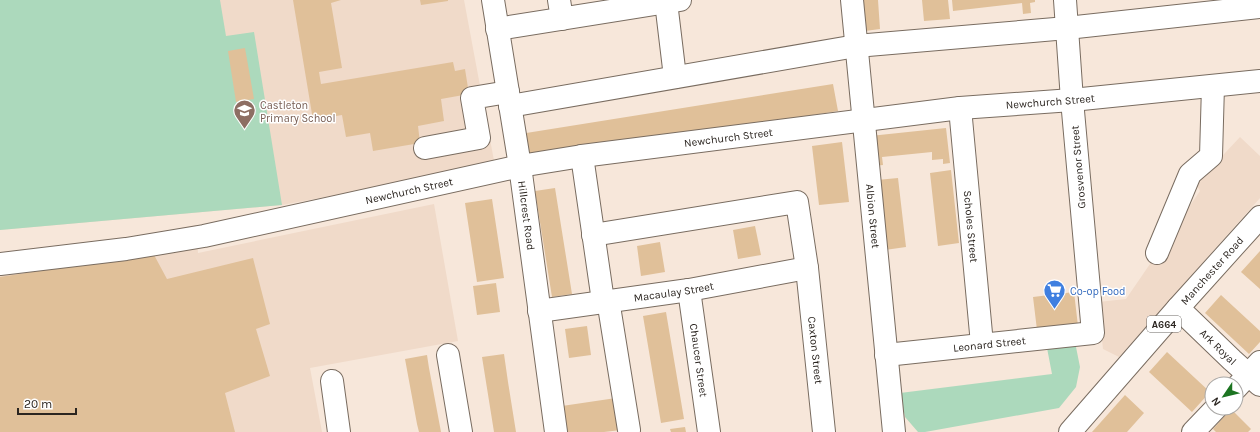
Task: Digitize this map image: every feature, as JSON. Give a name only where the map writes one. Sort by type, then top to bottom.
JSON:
[{"type":"street","name":"Hillcrest Road","points":[[493,0],[520,166],[556,432]]},
{"type":"street","name":"Albion Street","points":[[852,0],[894,432]]},
{"type":"street","name":"Grosvenor Street","points":[[1065,0],[1072,100],[1093,333]]},
{"type":"street","points":[[497,29],[561,10],[673,1],[675,78]]},
{"type":"street","points":[[425,148],[479,138],[472,98],[509,99],[675,78],[856,46],[1067,28],[1260,7]]},
{"type":"street","name":"Newchurch Street","points":[[0,264],[126,249],[204,236],[520,166],[582,156],[960,108],[1072,100],[1260,81]]},
{"type":"street","points":[[1157,253],[1190,174],[1211,156],[1213,86]]},
{"type":"street","name":"Scholes Street","points":[[960,108],[982,344]]},
{"type":"street","points":[[582,156],[593,235],[629,430]]},
{"type":"street","name":"Caxton Street","points":[[593,235],[797,202],[807,268],[824,432]]},
{"type":"street","name":"Manchester Road","points":[[1070,432],[1260,217]]},
{"type":"street","name":"Macaulay Street","points":[[539,311],[689,290],[807,268]]},
{"type":"street","name":"Chaucer Street","points":[[689,290],[709,432]]},
{"type":"street","name":"Ark Royal","points":[[1178,308],[1251,377]]},
{"type":"street","name":"Leonard Street","points":[[886,354],[1093,333]]},
{"type":"street","points":[[448,355],[461,432]]},
{"type":"street","points":[[332,381],[339,432]]},
{"type":"street","points":[[1193,432],[1208,416]]},
{"type":"shaded area","name":"Castleton Primary School","points":[[0,0],[464,0],[495,166],[282,205],[0,230]]},
{"type":"shaded area","points":[[1240,137],[1260,156],[1260,198],[1119,357],[1103,349],[1098,302],[1126,299],[1200,191],[1196,184]]},
{"type":"shaded area","points":[[434,204],[458,341],[310,368],[322,432],[0,432],[0,264],[196,225],[198,253]]},
{"type":"green space","points":[[0,0],[220,0],[226,36],[254,32],[282,205],[0,230]]},
{"type":"green space","points":[[1075,342],[1080,367],[1076,387],[1059,408],[925,432],[918,432],[905,417],[900,393],[1052,374],[1047,348]]},
{"type":"building","points":[[293,0],[341,0],[331,3],[342,68],[319,72],[321,84],[453,62],[455,71],[465,69],[469,94],[441,99],[444,121],[418,126],[420,143],[373,151],[370,133],[346,137],[342,115],[313,120]]},
{"type":"building","points":[[420,0],[448,0],[448,1],[421,5]]},
{"type":"building","points":[[862,0],[878,0],[880,29],[865,31]]},
{"type":"building","points":[[922,0],[948,0],[950,19],[924,21]]},
{"type":"building","points":[[952,0],[1035,0],[1035,2],[1030,3],[1031,13],[1023,14],[1022,3],[953,11]]},
{"type":"building","points":[[245,48],[254,99],[236,102],[228,51]]},
{"type":"building","points":[[833,84],[838,111],[524,162],[520,134]]},
{"type":"building","points":[[946,128],[950,163],[943,164],[943,159],[932,160],[932,152],[882,157],[883,165],[874,166],[870,136]]},
{"type":"building","points":[[842,142],[849,202],[819,205],[812,146]]},
{"type":"building","points":[[951,170],[959,243],[938,246],[930,173]]},
{"type":"building","points":[[898,178],[906,247],[885,250],[877,180]]},
{"type":"building","points":[[555,188],[572,294],[552,297],[535,191]]},
{"type":"building","points":[[492,199],[504,278],[477,282],[465,203]]},
{"type":"building","points":[[755,226],[761,255],[738,259],[733,230]]},
{"type":"building","points":[[660,242],[665,272],[641,276],[637,246]]},
{"type":"building","points":[[1260,251],[1260,289],[1241,272]]},
{"type":"building","points":[[153,253],[167,279],[253,258],[270,324],[256,329],[270,376],[225,393],[235,432],[0,432],[0,277]]},
{"type":"building","points":[[496,283],[500,312],[477,315],[473,286]]},
{"type":"building","name":"Co-op Food","points":[[1074,292],[1078,326],[1037,330],[1033,297]]},
{"type":"building","points":[[1221,295],[1260,331],[1260,342],[1249,354],[1205,313]]},
{"type":"building","points":[[666,312],[684,419],[661,423],[643,316]]},
{"type":"building","points":[[587,326],[591,355],[569,358],[565,329]]},
{"type":"building","points":[[1167,352],[1204,386],[1204,399],[1192,412],[1149,372]]},
{"type":"building","points":[[504,354],[516,432],[494,432],[482,357]]},
{"type":"building","points":[[427,355],[441,432],[419,432],[405,359]]},
{"type":"building","points":[[1125,395],[1144,413],[1127,432],[1092,432]]},
{"type":"building","points":[[616,398],[621,430],[604,432],[566,432],[562,406]]},
{"type":"building","points":[[1225,416],[1238,416],[1251,429],[1248,432],[1216,432],[1213,429]]},
{"type":"building","points":[[685,427],[686,432],[671,432],[670,429]]},
{"type":"place","name":"Castleton Primary School","points":[[244,130]]},
{"type":"place","name":"Co-op Food","points":[[1055,310]]}]
